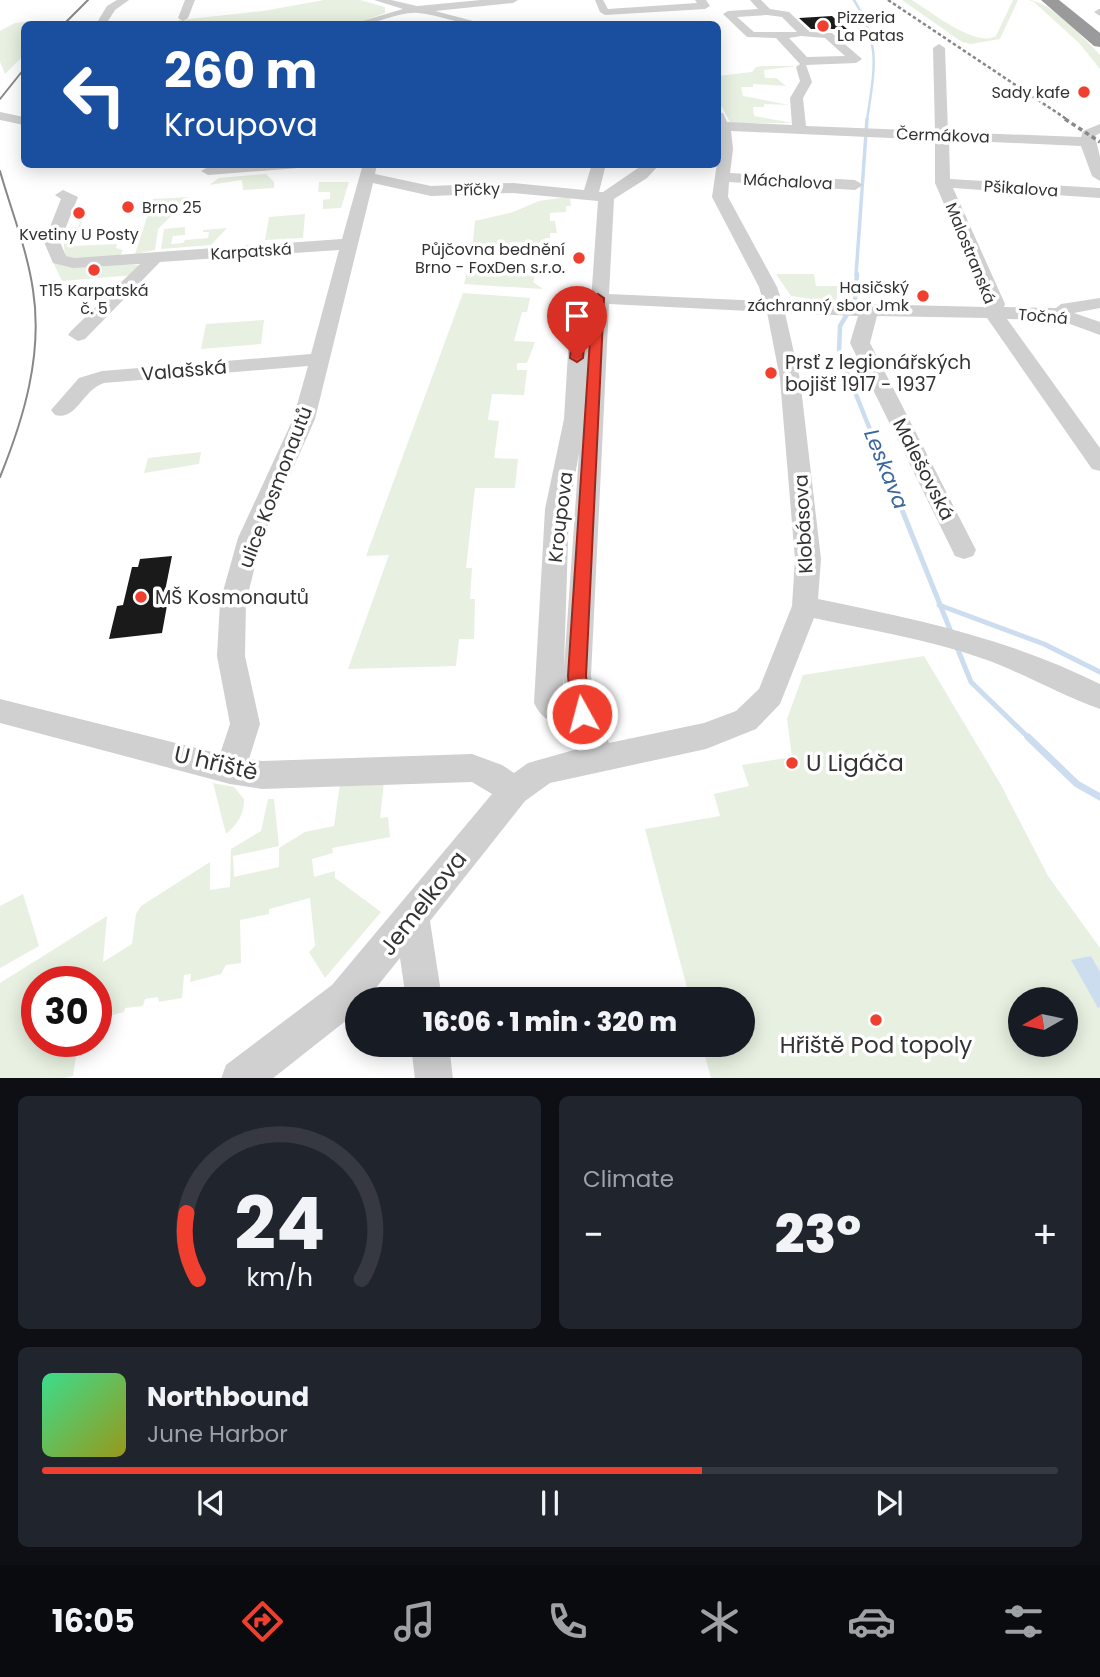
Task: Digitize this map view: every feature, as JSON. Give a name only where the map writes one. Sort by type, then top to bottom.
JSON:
[{"type":"highway","points":[[1049,0],[1100,43]]},
{"type":"highway","points":[[1062,0],[1100,30]]},
{"type":"street","points":[[103,21],[111,8],[124,0]]},
{"type":"street","points":[[183,18],[190,0]]},
{"type":"street","points":[[379,0],[460,21]]},
{"type":"street","points":[[374,21],[413,10],[513,0]]},
{"type":"street","points":[[755,0],[767,12]]},
{"type":"street","points":[[599,2],[605,12],[696,7]]},
{"type":"street","points":[[780,36],[804,61],[856,60],[831,37],[823,34],[807,35],[780,36],[751,35],[744,32],[728,13],[785,14],[807,35]]},
{"type":"street","name":"Malostranská","points":[[939,48],[943,183],[996,304],[993,313],[1100,464]]},
{"type":"street","points":[[800,129],[795,102],[799,88],[806,82],[802,67]]},
{"type":"street","name":"Čermákova","points":[[721,123],[1087,142]]},
{"type":"street","points":[[1100,128],[1088,134],[1087,142],[1100,176]]},
{"type":"street","name":"Klobásova","points":[[608,754],[705,736],[746,720],[770,696],[804,606],[808,559],[794,409],[775,305],[720,197],[726,149],[721,130]]},
{"type":"street","points":[[208,170],[226,168]]},
{"type":"street","points":[[594,168],[598,195],[642,175],[649,168]]},
{"type":"street","name":"Příčky","points":[[368,171],[431,191],[513,188],[598,195]]},
{"type":"street","name":"ulice Kosmonautů","points":[[230,770],[245,724],[231,656],[233,602],[250,538],[304,419],[368,171]]},
{"type":"street","name":"Máchalova","points":[[722,177],[855,184]]},
{"type":"street","name":"Pšikalova","points":[[943,183],[1100,194]]},
{"type":"street","name":"Karpatská","points":[[63,195],[70,197],[52,242],[59,259],[80,264],[348,244]]},
{"type":"street","name":"Kroupova","points":[[598,195],[605,299],[577,676],[582,714],[608,754]]},
{"type":"street","points":[[78,335],[154,259]]},
{"type":"street","points":[[605,299],[775,305]]},
{"type":"street","name":"Kroupova","points":[[582,714],[559,713],[548,703],[557,509],[575,419],[579,336],[605,299]]},
{"type":"street","points":[[1060,314],[1068,308],[1100,303]]},
{"type":"street","name":"Točná","points":[[775,305],[841,310],[1060,314],[1100,329]]},
{"type":"street","name":"Malešovská","points":[[865,310],[860,343],[964,550]]},
{"type":"street","name":"Valašská","points":[[62,410],[86,382],[102,377],[319,359]]},
{"type":"street","points":[[804,606],[926,631],[980,646],[1052,672],[1100,696]]},
{"type":"street","name":"U hřiště","points":[[0,711],[230,770],[262,775],[472,768],[491,775],[514,791]]},
{"type":"street","name":"Jemelkova","points":[[241,1078],[345,999],[486,822],[514,791],[539,774],[608,754]]},
{"type":"street","points":[[412,918],[422,987]]},
{"type":"street","points":[[431,1057],[434,1078]]},
{"type":"green space","points":[[324,0],[360,0],[385,7],[385,13],[362,21],[178,21],[263,11]]},
{"type":"green space","points":[[902,0],[912,0],[954,27],[977,37],[987,38],[996,36],[1013,0],[1018,0],[1000,39],[971,44],[962,42]]},
{"type":"green space","points":[[1028,0],[1037,2],[1046,6],[1076,31],[1100,55],[1100,69],[1079,43],[1034,2]]},
{"type":"green space","points":[[21,22],[21,58],[5,74],[0,62],[0,31]]},
{"type":"green space","points":[[798,66],[764,70],[765,78],[776,78],[786,86],[753,84],[753,87],[741,87],[743,96],[789,105],[764,104],[764,107],[753,107],[754,116],[793,123],[730,122],[721,106],[721,76],[752,72],[756,67]]},
{"type":"green space","points":[[266,174],[274,182],[274,188],[243,190],[242,180],[209,185],[219,178]]},
{"type":"green space","points":[[319,182],[349,182],[341,208],[323,209],[323,200],[330,199],[330,192],[318,192]]},
{"type":"green space","points":[[190,197],[158,229],[155,250],[135,254],[153,199]]},
{"type":"green space","points":[[570,198],[571,206],[566,206],[566,212],[550,213],[550,221],[555,221],[557,233],[550,233],[550,238],[545,238],[545,243],[510,242],[508,251],[478,250],[472,270],[535,276],[533,282],[543,289],[464,284],[472,251],[475,221],[513,212],[539,201]]},
{"type":"green space","points":[[85,212],[73,246],[117,244],[116,248],[123,250],[120,256],[78,260],[65,256],[63,236],[66,228],[78,227]]},
{"type":"green space","points":[[305,214],[303,238],[265,240],[269,217]]},
{"type":"green space","points":[[185,227],[185,235],[173,236],[171,244],[208,238],[209,232],[203,230],[227,228],[211,245],[161,249],[164,229]]},
{"type":"green space","points":[[53,262],[74,267],[91,266],[89,273],[98,272],[100,265],[141,265],[134,275],[62,281]]},
{"type":"green space","points":[[776,274],[814,274],[816,286],[838,286],[836,303],[791,296]]},
{"type":"green space","points":[[463,293],[530,298],[527,312],[522,312],[514,341],[535,342],[527,363],[517,363],[517,370],[527,370],[524,395],[492,394],[488,420],[499,421],[494,458],[518,459],[515,488],[475,488],[466,568],[472,568],[470,599],[475,599],[474,639],[459,639],[456,666],[348,669],[389,555],[366,556]]},
{"type":"green space","points":[[264,320],[261,344],[201,349],[206,324]]},
{"type":"green space","points":[[201,452],[199,464],[144,473],[148,458]]},
{"type":"green space","points":[[924,656],[1001,785],[1048,876],[1100,948],[1100,1078],[711,1078],[705,1057],[755,1057],[755,987],[687,987],[645,829],[720,816],[714,794],[749,786],[742,765],[792,757],[787,719],[803,675]]},
{"type":"green space","points":[[384,782],[380,818],[388,817],[390,837],[332,848],[333,853],[312,859],[314,877],[335,871],[335,878],[381,912],[325,978],[309,952],[315,946],[310,898],[269,909],[269,914],[240,920],[241,963],[226,965],[221,974],[190,982],[191,974],[184,975],[182,998],[159,1002],[158,997],[145,999],[143,1006],[125,1008],[124,1012],[112,1015],[112,966],[27,966],[107,916],[103,962],[132,944],[136,914],[141,906],[210,862],[210,890],[230,887],[231,849],[261,831],[268,799],[274,799],[279,846],[233,856],[234,877],[279,867],[279,848],[305,832],[334,826],[340,784]]},
{"type":"green space","points":[[213,783],[234,787],[244,799],[240,818],[226,834]]},
{"type":"green space","points":[[23,894],[39,946],[0,968],[0,906]]},
{"type":"green space","points":[[21,970],[21,1057],[76,1057],[73,1076],[0,1078],[0,983]]},
{"type":"water","points":[[1091,956],[1100,972],[1098,1008],[1071,960]]},
{"type":"building","name":"Pizzeria La Patas","points":[[832,16],[847,29],[811,29],[799,18]]},
{"type":"building","name":"MŠ Kosmonautů","points":[[172,556],[163,601],[168,600],[162,633],[109,639],[117,606],[123,605],[132,567],[138,567],[140,559]]},
{"type":"waterway","name":"Leskava","points":[[854,0],[869,30],[874,58],[867,120]]},
{"type":"waterway","name":"Leskava","points":[[856,275],[867,119]]},
{"type":"waterway","name":"Leskava","points":[[857,274],[855,301],[840,326],[839,352],[889,477]]},
{"type":"waterway","name":"Leskava","points":[[888,475],[940,606]]},
{"type":"waterway","points":[[940,606],[1044,644],[1100,672]]},
{"type":"waterway","name":"Leskava","points":[[940,606],[951,632]]},
{"type":"waterway","name":"Leskava","points":[[956,645],[971,682],[1030,739]]},
{"type":"waterway","name":"Leskava","points":[[1028,737],[1077,784],[1100,797]]},
{"type":"tram line","points":[[67,21],[88,0]]},
{"type":"tram line","points":[[0,99],[21,73]]},
{"type":"tram line","points":[[0,171],[27,260],[35,314],[33,362],[24,409],[0,477]]},
{"type":"railway","points":[[888,0],[1068,120]]},
{"type":"railway","points":[[1065,119],[1100,142]]},
{"type":"place","name":"Pizzeria La Patas","points":[[823,26]]},
{"type":"place","name":"Sady kafe","points":[[1084,92]]},
{"type":"place","name":"Brno 25","points":[[128,207]]},
{"type":"place","name":"Kvetiny U Posty","points":[[79,213]]},
{"type":"place","name":"Půjčovna bednění Brno - FoxDen s.r.o.","points":[[579,258]]},
{"type":"place","name":"T15 Karpatská č. 5","points":[[94,270]]},
{"type":"place","name":"Hasičský záchranný sbor Jmk","points":[[923,296]]},
{"type":"place","name":"Prsť z legionářských bojišť 1917 - 1937","points":[[771,373]]},
{"type":"place","name":"MŠ Kosmonautů","points":[[141,597]]},
{"type":"place","name":"U Ligáča","points":[[792,763]]},
{"type":"place","name":"Hřiště Pod topoly","points":[[876,1020]]},
{"type":"route","points":[[577,358],[579,336],[598,298],[577,676],[582,714]]}]
